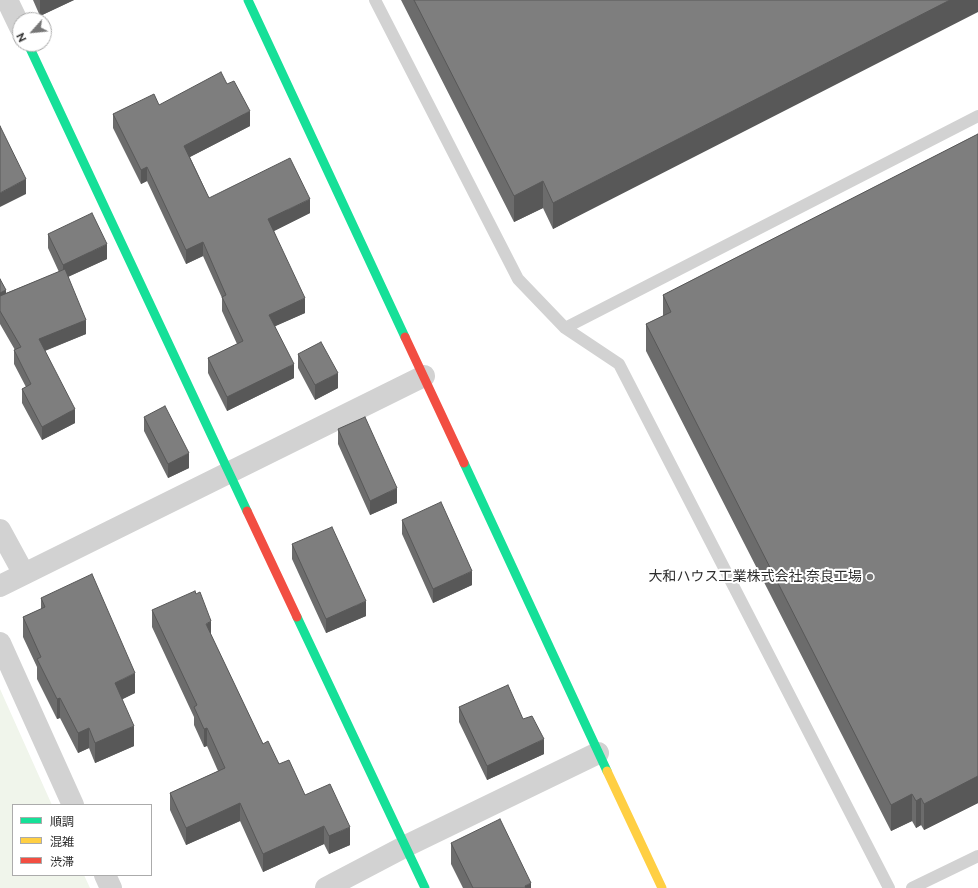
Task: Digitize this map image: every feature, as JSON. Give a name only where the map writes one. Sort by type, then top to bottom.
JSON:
[{"type":"street","points":[[7,0],[13,12]]},
{"type":"street","points":[[248,0],[662,888]]},
{"type":"street","points":[[32,52],[425,888]]},
{"type":"street","points":[[0,586],[424,376]]},
{"type":"street","points":[[0,530],[24,574]]},
{"type":"street","points":[[0,643],[73,804]]},
{"type":"street","points":[[326,888],[406,846],[598,753]]},
{"type":"street","points":[[105,876],[111,888]]},
{"type":"lane","points":[[376,0],[518,279],[566,328],[619,364],[889,888]]},
{"type":"lane","points":[[566,328],[978,116]]},
{"type":"lane","points":[[912,888],[978,856]]},
{"type":"shaded area","points":[[0,689],[52,804],[12,804],[12,876],[84,876],[90,888],[0,888]]},
{"type":"building","points":[[414,0],[950,0],[553,203],[543,181],[514,196]]},
{"type":"building","points":[[221,72],[227,84],[234,81],[250,111],[184,146],[209,198],[290,158],[310,199],[268,219],[305,298],[269,315],[294,364],[227,397],[208,358],[243,341],[222,297],[226,295],[203,242],[186,250],[147,167],[141,170],[113,114],[154,94],[159,105]]},
{"type":"building","points":[[0,126],[26,179],[0,193]]},
{"type":"building","name":"大和ハウス工業株式会社 奈良工場","points":[[978,134],[978,776],[924,804],[921,798],[916,801],[912,794],[891,805],[646,324],[671,312],[663,295]]},
{"type":"building","points":[[92,213],[107,244],[63,265],[48,234]]},
{"type":"building","points":[[65,269],[86,320],[39,339],[75,409],[42,427],[22,389],[31,384],[14,350],[21,347],[0,311],[0,296]]},
{"type":"building","points":[[0,279],[6,290],[0,293]]},
{"type":"building","points":[[321,342],[338,373],[315,385],[298,354]]},
{"type":"building","points":[[165,406],[189,453],[168,464],[144,417]]},
{"type":"building","points":[[365,417],[397,488],[370,501],[338,429]]},
{"type":"building","points":[[441,502],[472,571],[433,589],[402,520]]},
{"type":"building","points":[[332,527],[366,601],[326,619],[292,544]]},
{"type":"building","points":[[92,574],[135,673],[115,683],[134,726],[95,743],[89,728],[78,733],[60,698],[57,699],[37,659],[41,657],[23,617],[45,607],[41,598]]},
{"type":"building","points":[[195,591],[196,594],[200,592],[211,621],[206,624],[263,744],[268,741],[279,764],[289,760],[305,795],[330,784],[350,827],[329,836],[324,826],[263,854],[240,803],[186,828],[170,793],[225,768],[207,728],[204,729],[194,707],[197,705],[152,610]]},
{"type":"building","points":[[508,685],[523,719],[532,716],[544,739],[487,766],[459,707]]},
{"type":"building","points":[[500,819],[531,883],[525,886],[526,888],[473,888],[451,843]]},
{"type":"traffic: fast","points":[[248,0],[405,337]]},
{"type":"traffic: fast","points":[[32,52],[247,511]]},
{"type":"traffic: fast","points":[[464,463],[607,771]]},
{"type":"traffic: fast","points":[[297,617],[425,888]]},
{"type":"traffic: slow","points":[[607,771],[662,888]]},
{"type":"traffic: jam","points":[[405,337],[464,463]]},
{"type":"traffic: jam","points":[[247,511],[297,617]]},
{"type":"place","name":"大和ハウス工業株式会社 奈良工場","points":[[870,577]]}]
